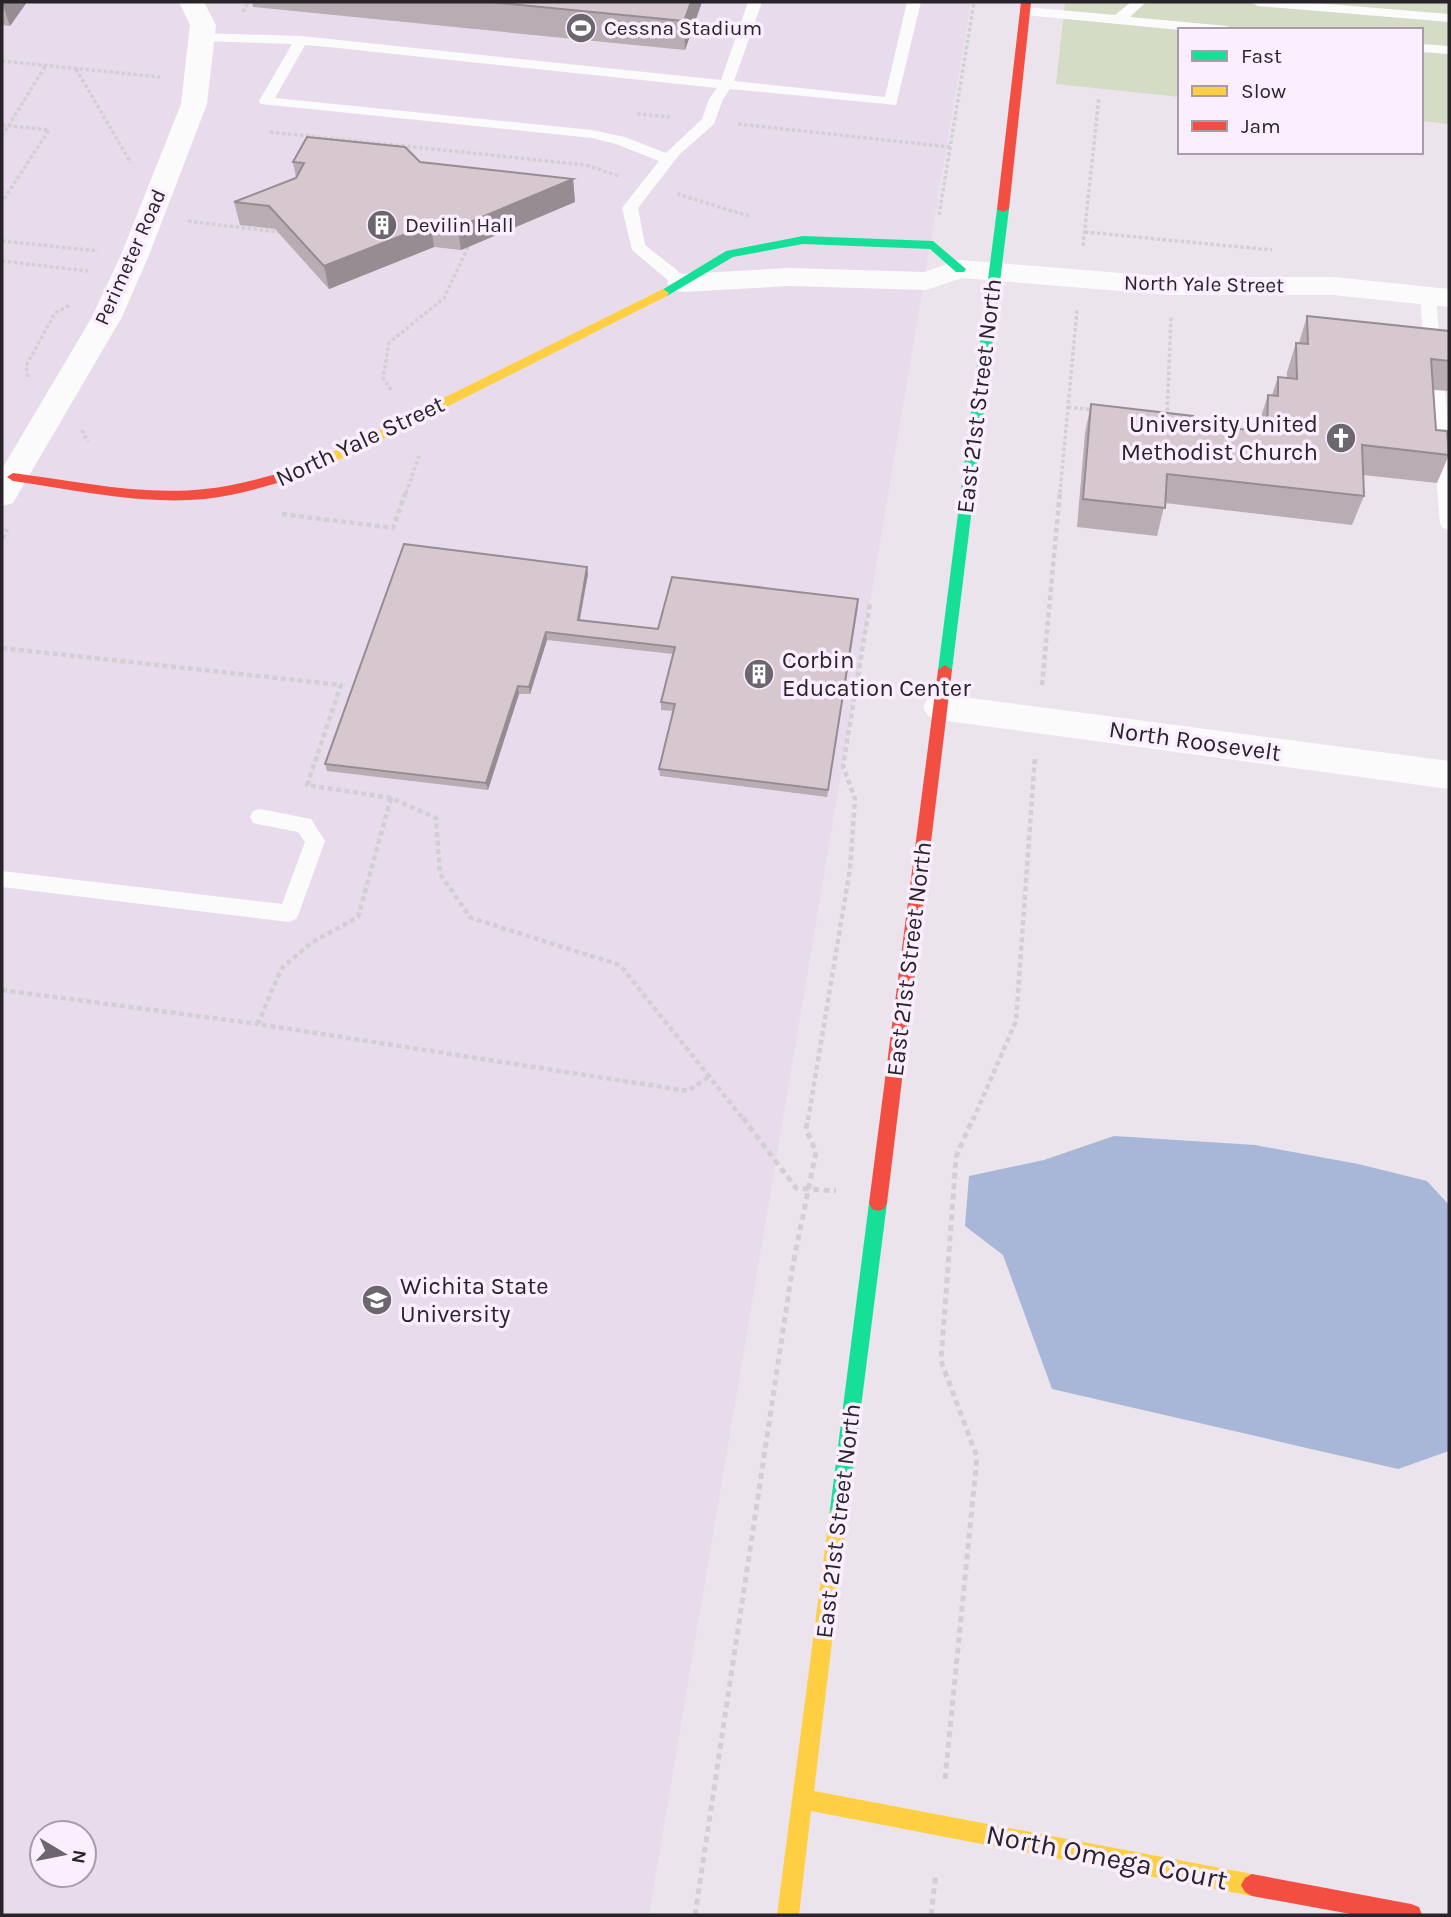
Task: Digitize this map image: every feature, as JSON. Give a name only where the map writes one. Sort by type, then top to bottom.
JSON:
[{"type":"main road","name":"East 21st Street North","points":[[788,1915],[995,273],[1026,6]]},
{"type":"main road","name":"North Yale Street","points":[[7,486],[204,494],[266,484],[334,458],[682,283]]},
{"type":"main road","name":"North Omega Court","points":[[803,1799],[1410,1915]]},
{"type":"street","name":"Perimeter Road","points":[[7,486],[107,317],[135,255],[194,104],[203,26],[192,2]]},
{"type":"street","name":"North Yale Street","points":[[682,283],[789,277],[926,281],[960,269],[1170,286],[1333,286],[1438,297]]},
{"type":"street","name":"North Roosevelt","points":[[940,706],[1449,775]]},
{"type":"lane","points":[[682,283],[638,247],[630,208],[668,159],[709,121],[716,99],[726,85],[755,2]]},
{"type":"lane","points":[[202,37],[301,40],[891,102],[914,2]]},
{"type":"lane","points":[[1118,20],[1139,2]]},
{"type":"lane","points":[[1258,2],[1449,18]]},
{"type":"lane","points":[[1026,6],[1118,20],[1205,28]]},
{"type":"lane","points":[[301,40],[266,101],[592,134],[620,140],[668,159]]},
{"type":"lane","points":[[1423,48],[1449,50]]},
{"type":"lane","points":[[1434,360],[1438,297]]},
{"type":"lane","points":[[1437,390],[1449,524]]},
{"type":"lane","points":[[2,879],[289,913],[315,841],[304,825],[260,817]]},
{"type":"path","points":[[2,61],[172,79]]},
{"type":"path","points":[[2,136],[46,65]]},
{"type":"path","points":[[76,69],[134,167]]},
{"type":"path","points":[[932,1915],[978,1458],[941,1361],[956,1157],[1016,1021],[1038,720],[1099,97]]},
{"type":"path","points":[[2,125],[49,130],[2,202]]},
{"type":"path","points":[[1085,232],[1277,250]]},
{"type":"path","points":[[2,241],[110,253]]},
{"type":"path","points":[[2,261],[98,272]]},
{"type":"path","points":[[30,386],[26,366],[55,313],[75,302]]},
{"type":"path","points":[[1172,306],[1167,418],[1259,429]]},
{"type":"path","points":[[1068,407],[1105,411]]},
{"type":"path","points":[[695,1915],[793,1264],[816,1152],[806,1129],[850,869],[855,799],[843,766],[870,603]]},
{"type":"path","points":[[2,648],[341,685],[307,785],[391,798],[436,818],[440,874],[471,918],[620,965],[711,1075],[796,1188],[879,1195]]},
{"type":"path","points":[[258,1024],[281,969],[312,943],[358,917],[391,798]]},
{"type":"path","points":[[2,990],[258,1024],[688,1091],[711,1075]]},
{"type":"shaded area","name":"Wichita State University","points":[[2,2],[971,2],[649,1915],[2,1915]]},
{"type":"green space","points":[[1065,2],[1449,2],[1449,124],[1423,121],[1423,28],[1178,28],[1178,97],[1056,84]]},
{"type":"water","points":[[1114,1136],[1255,1145],[1358,1164],[1427,1181],[1449,1205],[1449,1451],[1398,1469],[1052,1389],[1003,1255],[965,1226],[969,1176],[1044,1160]]},
{"type":"building","points":[[491,2],[691,2],[684,21]]},
{"type":"building","name":"Devilin Hall","points":[[307,137],[405,147],[420,162],[573,179],[458,227],[431,224],[324,266],[269,206],[234,202],[296,178],[304,163],[293,162]]},
{"type":"building","name":"University United Methodist Church","points":[[1307,316],[1449,331],[1449,361],[1431,359],[1436,430],[1447,431],[1449,455],[1362,445],[1364,496],[1167,474],[1165,508],[1083,499],[1091,404],[1193,416],[1193,424],[1267,432],[1268,395],[1278,396],[1278,377],[1297,379],[1296,343],[1308,344]]},
{"type":"building","name":"Corbin Education Center","points":[[404,544],[587,567],[578,620],[658,629],[672,577],[858,599],[828,790],[659,769],[675,704],[661,702],[675,647],[546,632],[529,687],[518,686],[486,783],[325,764]]},
{"type":"traffic: fast","points":[[945,670],[1003,209]]},
{"type":"traffic: fast","points":[[663,293],[730,254],[803,240],[933,245],[960,269]]},
{"type":"traffic: fast","points":[[838,1517],[878,1203]]},
{"type":"traffic: slow","points":[[299,472],[360,445],[663,293]]},
{"type":"traffic: slow","points":[[788,1915],[838,1517]]},
{"type":"traffic: slow","points":[[803,1799],[1252,1885]]},
{"type":"traffic: jam","points":[[1003,209],[1026,2]]},
{"type":"traffic: jam","points":[[13,477],[109,491],[181,495],[229,490],[299,472]]},
{"type":"traffic: jam","points":[[878,1203],[945,670]]},
{"type":"traffic: jam","points":[[1252,1885],[1411,1915]]},
{"type":"place","name":"Cessna Stadium","points":[[581,28]]},
{"type":"place","name":"Devilin Hall","points":[[382,225]]},
{"type":"place","name":"University United Methodist Church","points":[[1341,438]]},
{"type":"place","name":"Corbin Education Center","points":[[759,674]]},
{"type":"place","name":"Wichita State University","points":[[377,1300]]}]
